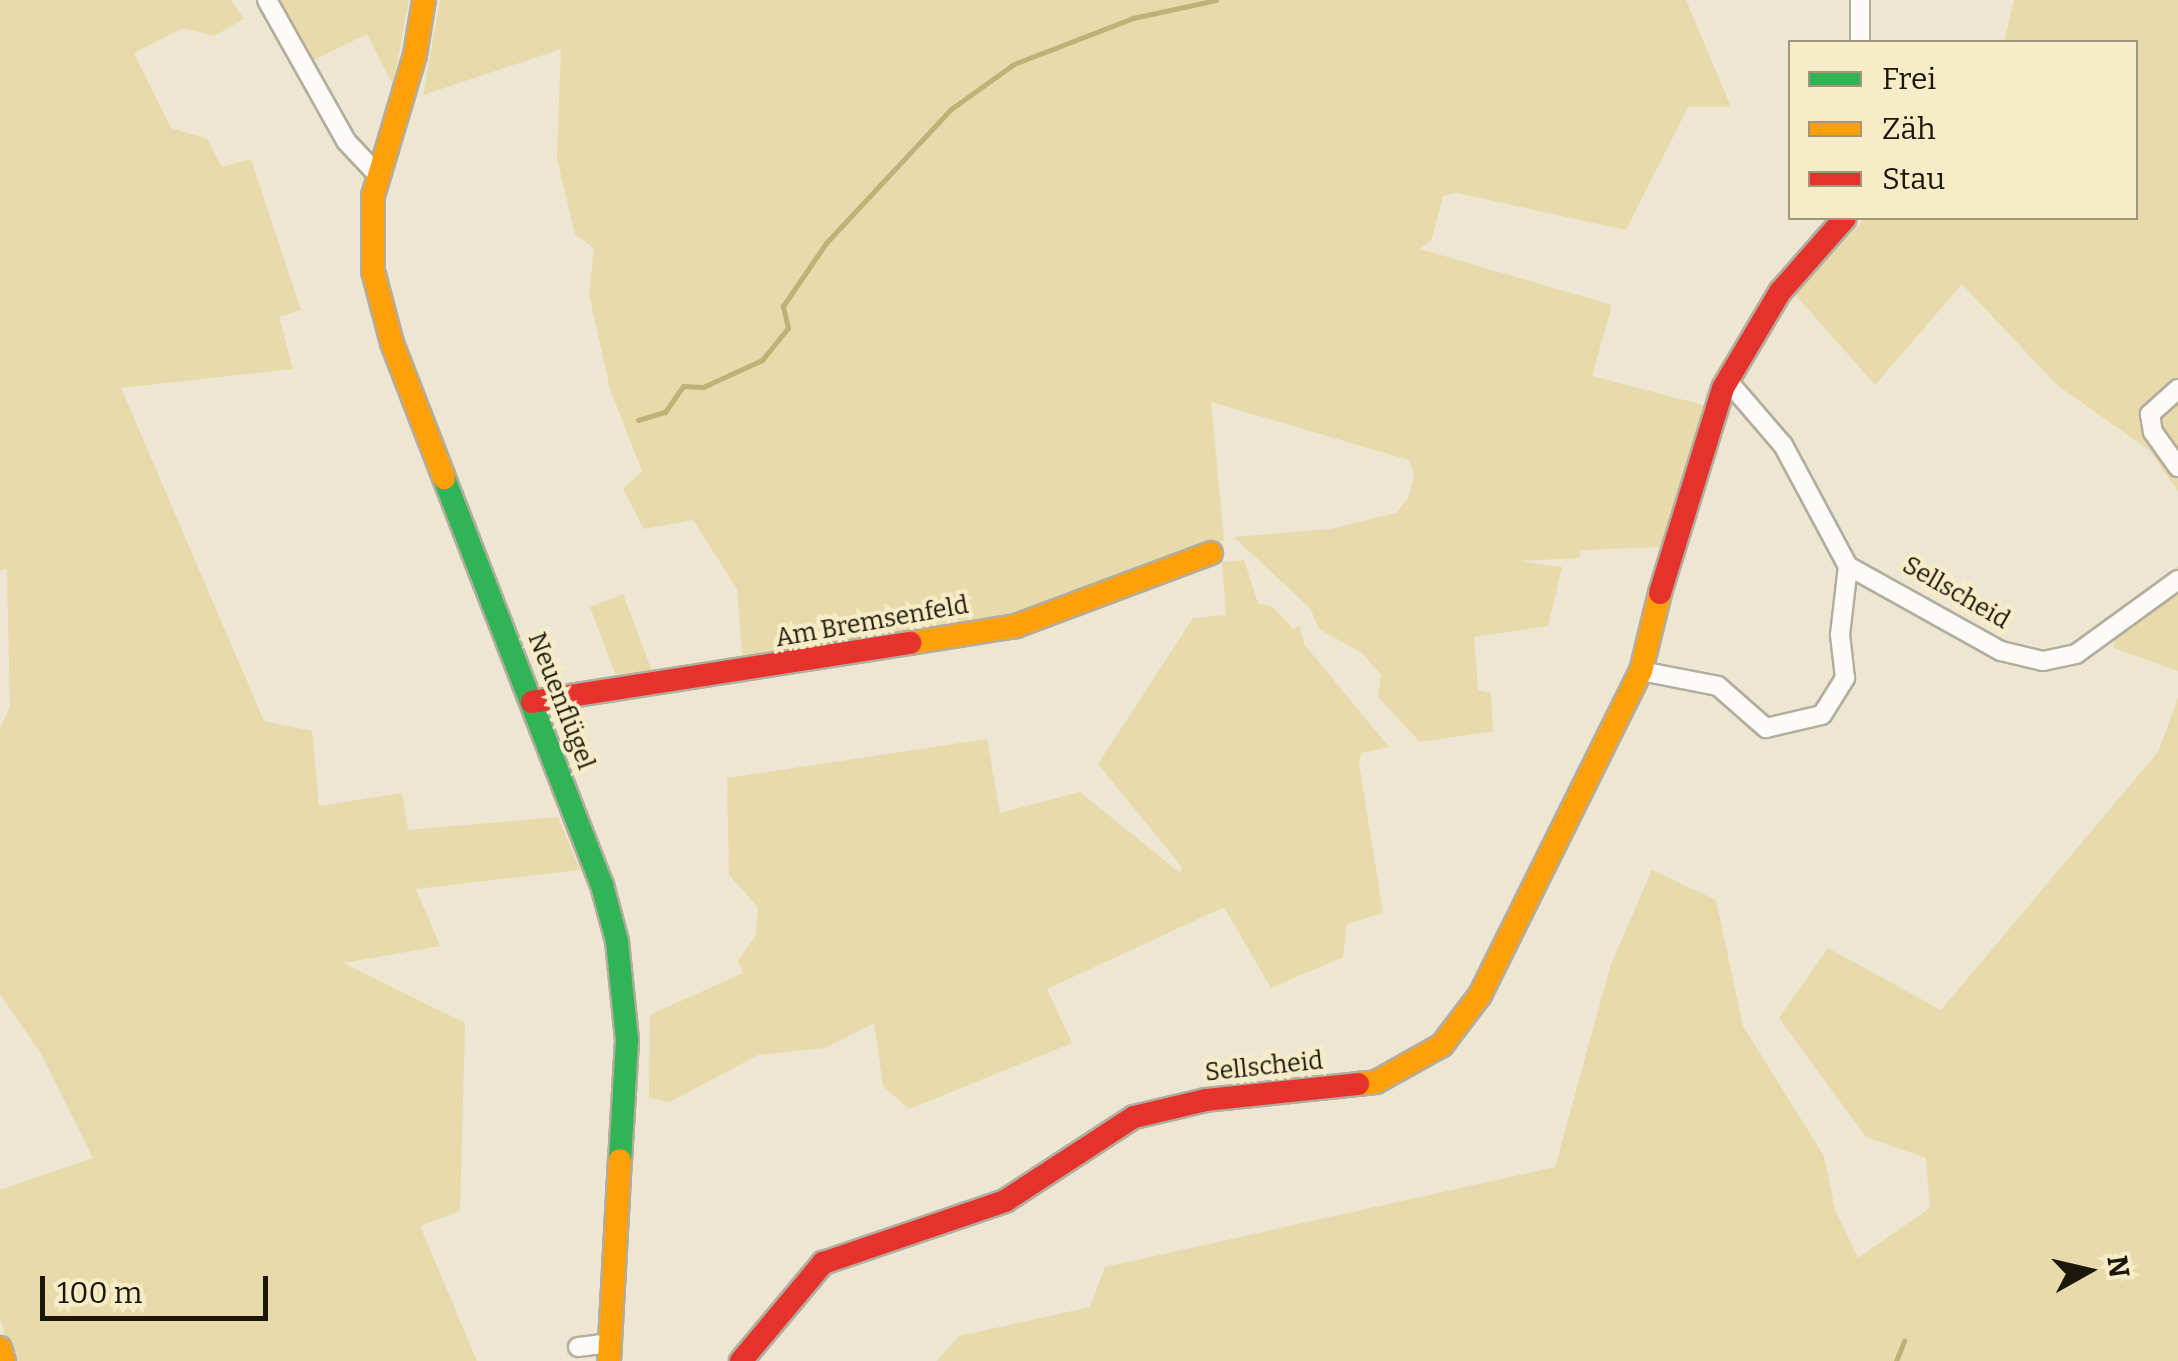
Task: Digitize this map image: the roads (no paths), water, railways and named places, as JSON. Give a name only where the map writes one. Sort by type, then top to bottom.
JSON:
[{"type":"street","points":[[267,0],[338,128],[377,174]]},
{"type":"street","name":"Neuenflügel","points":[[424,0],[402,97],[377,174],[371,231],[383,316],[602,885],[623,976],[627,1040],[609,1352],[578,1347]]},
{"type":"street","points":[[1860,0],[1860,40]]},
{"type":"street","name":"Sellscheid","points":[[741,1361],[823,1262],[1016,1196],[1134,1117],[1206,1100],[1376,1082],[1432,1054],[1480,996],[1641,670],[1684,499],[1727,380],[1780,292],[1843,220]]},
{"type":"street","points":[[1641,670],[1709,681],[1766,728],[1822,715],[1845,678],[1840,635],[1848,566],[1783,445],[1727,380]]},
{"type":"street","points":[[2178,389],[2150,414],[2153,432],[2178,467]]},
{"type":"street","name":"Am Bremsenfeld","points":[[532,702],[1016,626],[1210,553]]},
{"type":"street","name":"Sellscheid","points":[[1848,566],[2001,652],[2029,660],[2076,654],[2144,609],[2178,580]]},
{"type":"street","points":[[0,1348],[4,1361]]},
{"type":"waterway","points":[[638,420],[665,412],[683,386],[703,387],[762,360],[788,328],[783,306],[826,243],[951,109],[1014,64],[1133,18],[1216,0]]},
{"type":"waterway","points":[[1896,1361],[1904,1341]]}]
